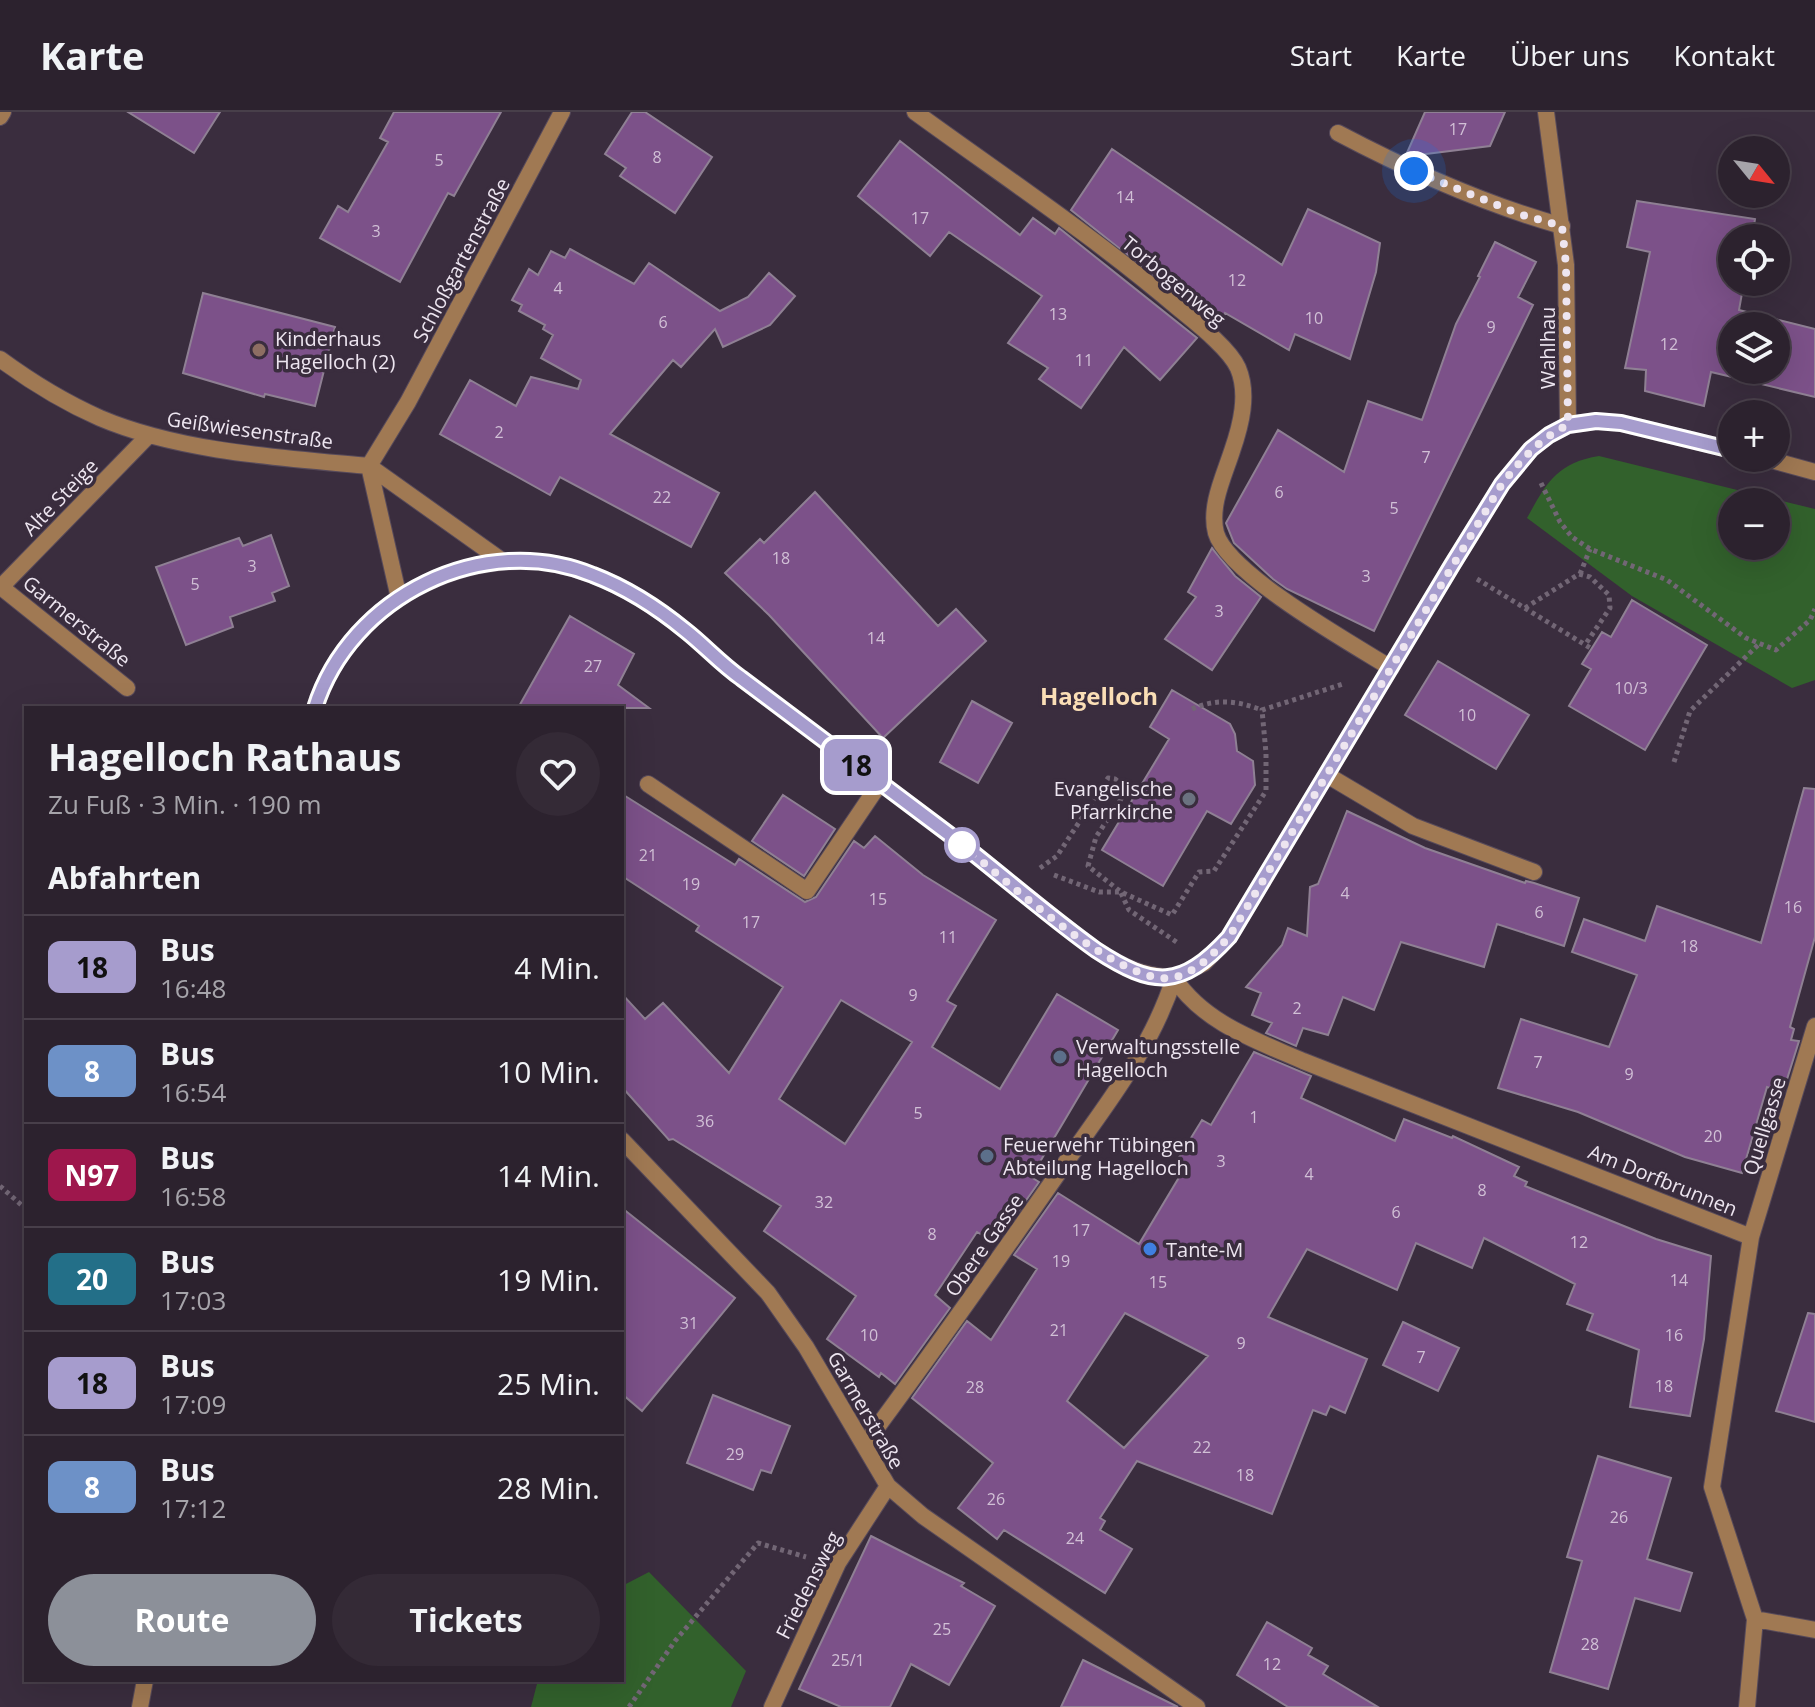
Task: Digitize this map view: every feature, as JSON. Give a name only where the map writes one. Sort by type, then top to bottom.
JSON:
[{"type":"street","points":[[0,117],[3,112]]},
{"type":"street","name":"Schloßgartenstraße","points":[[369,466],[408,402],[562,112]]},
{"type":"street","name":"Torbogenweg","points":[[915,112],[1113,256],[1209,334],[1237,367],[1244,401],[1238,434],[1215,504],[1215,530],[1221,547],[1288,604],[1391,668]]},
{"type":"street","name":"Wahlhau","points":[[1546,112],[1566,265],[1568,425]]},
{"type":"street","points":[[1338,133],[1466,194],[1562,226]]},
{"type":"street","name":"Geißwiesenstraße","points":[[0,359],[99,417],[149,435],[259,456],[369,466]]},
{"type":"street","points":[[316,706],[335,665],[362,628],[399,598],[428,581],[464,567],[501,560],[557,564],[592,574],[631,593],[685,630],[733,673],[1106,957],[1146,977],[1174,978],[1208,959],[1229,937],[1502,484],[1531,449],[1568,425],[1596,421],[1621,423],[1718,447]]},
{"type":"street","name":"Alte Steige","points":[[1,587],[149,435]]},
{"type":"street","points":[[1790,465],[1815,472]]},
{"type":"street","points":[[369,466],[501,560]]},
{"type":"street","points":[[369,466],[399,598]]},
{"type":"street","name":"Garmerstraße","points":[[1,587],[127,688]]},
{"type":"street","points":[[1327,775],[1413,826],[1534,872]]},
{"type":"street","points":[[648,784],[807,891],[880,783]]},
{"type":"street","name":"Am Dorfbrunnen","points":[[1174,978],[1186,996],[1234,1031],[1751,1237],[1712,1487],[1755,1619],[1747,1707]]},
{"type":"street","name":"Obere Gasse","points":[[864,1445],[991,1271],[1139,1057],[1166,1005],[1174,978]]},
{"type":"street","name":"Quellgasse","points":[[1751,1237],[1815,1026]]},
{"type":"street","name":"Garmerstraße","points":[[624,1142],[768,1293],[806,1347],[888,1486],[935,1524],[1197,1707]]},
{"type":"street","name":"Friedensweg","points":[[772,1707],[838,1563],[888,1486]]},
{"type":"street","points":[[1755,1619],[1815,1630]]},
{"type":"street","points":[[140,1707],[145,1682]]},
{"type":"path","points":[[1531,449],[1537,474],[1560,522],[1572,537],[1590,549],[1667,580],[1746,638],[1776,650],[1810,620],[1815,609]]},
{"type":"path","points":[[1525,608],[1579,574],[1590,549]]},
{"type":"path","points":[[1452,565],[1592,649]]},
{"type":"path","points":[[1579,574],[1590,577],[1609,595],[1610,608],[1585,645]]},
{"type":"path","points":[[1674,762],[1690,711],[1759,644]]},
{"type":"path","points":[[1192,709],[1217,701],[1241,702],[1262,710],[1341,683],[1373,698]]},
{"type":"path","points":[[1039,869],[1057,856],[1108,778],[1115,779],[1122,785],[1123,794],[1096,837],[1088,866],[1121,892],[1172,915],[1199,872],[1214,871],[1266,791],[1262,710]]},
{"type":"path","points":[[1099,892],[1121,892]]},
{"type":"path","points":[[1121,892],[1129,910],[1159,932],[1208,959]]},
{"type":"path","points":[[0,1186],[24,1207]]},
{"type":"path","points":[[629,1707],[675,1641],[758,1543],[838,1563]]},
{"type":"green space","points":[[1599,456],[1729,488],[1718,488],[1718,560],[1790,560],[1790,503],[1815,509],[1815,680],[1792,688],[1632,596],[1527,518],[1547,485],[1572,464]]},
{"type":"green space","points":[[649,1572],[746,1671],[731,1707],[531,1707],[537,1682],[624,1682],[624,1585]]},
{"type":"building","points":[[128,112],[220,112],[194,153]]},
{"type":"building","points":[[394,112],[501,112],[454,196],[448,193],[400,282],[320,238],[338,206],[348,212],[388,142],[380,138]]},
{"type":"building","points":[[632,112],[645,112],[712,157],[675,213],[620,176],[626,168],[605,154]]},
{"type":"building","points":[[1425,112],[1505,112],[1490,146],[1406,155]]},
{"type":"building","points":[[900,141],[1020,235],[1033,218],[1055,234],[1059,228],[1197,338],[1160,380],[1124,347],[1081,408],[1039,379],[1048,368],[1008,343],[1042,296],[949,232],[930,256],[858,196]]},
{"type":"building","points":[[1112,149],[1282,265],[1308,209],[1380,243],[1376,272],[1350,359],[1295,334],[1289,350],[1225,313],[1222,322],[1216,318],[1212,322],[1071,210]]},
{"type":"building","points":[[1637,201],[1755,219],[1754,224],[1718,224],[1718,296],[1742,296],[1739,310],[1747,312],[1718,312],[1718,374],[1711,372],[1704,406],[1645,391],[1646,370],[1625,368],[1650,252],[1627,247]]},
{"type":"building","points":[[1495,242],[1536,262],[1518,297],[1533,305],[1374,631],[1287,589],[1273,579],[1234,543],[1226,523],[1278,430],[1344,472],[1368,401],[1422,420],[1456,324]]},
{"type":"building","points":[[570,249],[634,284],[649,263],[720,311],[748,297],[769,273],[795,296],[770,325],[723,347],[715,329],[681,367],[673,360],[610,434],[719,493],[691,547],[560,477],[550,495],[440,434],[470,380],[516,406],[531,377],[578,389],[581,380],[541,358],[553,335],[543,329],[545,325],[519,311],[522,305],[512,300],[529,269],[538,275],[551,251],[565,258]]},
{"type":"building","name":"Kinderhaus Hagelloch (2)","points":[[203,293],[335,327],[315,406],[265,394],[264,397],[183,373]]},
{"type":"building","points":[[1790,323],[1815,329],[1815,397],[1761,384],[1790,384]]},
{"type":"building","points":[[815,492],[938,626],[956,609],[986,641],[883,738],[769,615],[725,573],[760,539],[764,543]]},
{"type":"building","points":[[271,535],[289,586],[272,593],[275,601],[230,617],[233,627],[186,645],[156,567],[239,538],[243,546]]},
{"type":"building","points":[[1212,548],[1235,576],[1261,597],[1212,670],[1165,639],[1196,597],[1188,592]]},
{"type":"building","points":[[1632,600],[1707,645],[1645,750],[1569,706],[1591,669],[1582,664],[1602,632],[1611,637]]},
{"type":"building","points":[[570,616],[634,654],[618,685],[649,708],[624,706],[519,706]]},
{"type":"building","points":[[1438,661],[1529,715],[1496,769],[1405,715]]},
{"type":"building","name":"Evangelische Pfarrkirche","points":[[1172,690],[1230,724],[1237,751],[1253,761],[1255,785],[1231,824],[1207,811],[1163,886],[1102,850],[1169,739],[1150,727]]},
{"type":"building","points":[[972,701],[1012,723],[978,783],[940,762]]},
{"type":"building","points":[[1804,788],[1815,789],[1815,937],[1790,1027],[1794,1029],[1791,1040],[1799,1041],[1783,1092],[1767,1087],[1742,1173],[1685,1157],[1578,1112],[1498,1088],[1521,1019],[1609,1047],[1637,975],[1572,952],[1584,919],[1645,941],[1657,906],[1761,943]]},
{"type":"building","points":[[624,795],[735,865],[739,859],[805,902],[816,897],[854,841],[864,848],[875,836],[923,875],[996,920],[947,1001],[956,1006],[932,1047],[1000,1089],[1057,994],[1118,1030],[1031,1177],[1039,1182],[996,1243],[977,1232],[935,1295],[950,1308],[895,1384],[881,1373],[879,1377],[827,1339],[856,1296],[764,1231],[781,1206],[673,1139],[669,1140],[624,1089],[624,996],[645,1019],[663,1003],[729,1073],[783,987],[696,931],[699,926],[624,877]],"holes":[[[841,1000],[912,1042],[845,1144],[779,1099]]]},
{"type":"building","points":[[783,795],[835,829],[804,876],[752,841]]},
{"type":"building","points":[[1347,811],[1425,848],[1525,883],[1534,883],[1579,898],[1564,946],[1497,924],[1484,967],[1401,942],[1374,1010],[1343,997],[1328,1035],[1303,1028],[1296,1046],[1266,1033],[1272,1023],[1252,1015],[1261,993],[1246,987],[1282,945],[1288,928],[1307,936],[1310,887],[1318,884]]},
{"type":"building","points":[[1254,1052],[1311,1076],[1301,1098],[1395,1141],[1404,1119],[1453,1136],[1519,1167],[1514,1176],[1527,1182],[1525,1186],[1656,1239],[1711,1256],[1704,1339],[1690,1416],[1630,1407],[1639,1350],[1587,1330],[1593,1314],[1567,1304],[1575,1284],[1484,1238],[1472,1268],[1416,1243],[1397,1290],[1307,1249],[1268,1317],[1367,1359],[1345,1413],[1330,1406],[1326,1415],[1313,1410],[1272,1514],[1137,1461],[1100,1518],[1105,1521],[1100,1530],[1132,1549],[1105,1593],[1004,1530],[997,1539],[958,1508],[993,1463],[912,1398],[967,1321],[991,1340],[1037,1269],[1014,1255],[1058,1193],[1139,1244],[1184,1169],[1175,1164],[1202,1120],[1211,1125]],"holes":[[[1125,1313],[1208,1356],[1124,1448],[1067,1401]]]},
{"type":"building","points":[[624,1210],[735,1298],[642,1411],[624,1396]]},
{"type":"building","points":[[1808,1313],[1815,1314],[1815,1422],[1776,1411]]},
{"type":"building","points":[[1403,1322],[1459,1348],[1438,1391],[1383,1365]]},
{"type":"building","points":[[713,1395],[790,1426],[771,1473],[761,1470],[753,1490],[687,1463]]},
{"type":"building","points":[[1598,1456],[1671,1478],[1647,1559],[1692,1573],[1680,1611],[1635,1598],[1608,1689],[1550,1672],[1582,1561],[1567,1557]]},
{"type":"building","points":[[871,1536],[964,1583],[961,1586],[995,1606],[949,1685],[911,1664],[890,1707],[841,1707],[799,1689]]},
{"type":"building","points":[[1267,1622],[1312,1648],[1308,1655],[1328,1666],[1323,1674],[1378,1707],[1288,1707],[1237,1675]]},
{"type":"building","points":[[1083,1660],[1178,1707],[1061,1707]]},
{"type":"bus line","name":"18","points":[[316,706],[335,665],[362,628],[399,598],[428,581],[464,567],[501,560],[557,564],[592,574],[660,611],[733,673],[1096,950],[1146,977],[1174,978],[1204,963],[1229,937],[1502,484],[1531,449],[1568,425],[1596,421],[1621,423],[1718,446]]},
{"type":"place","name":"Kinderhaus Hagelloch (2)","points":[[259,350]]},
{"type":"place","name":"Evangelische Pfarrkirche","points":[[1189,799]]},
{"type":"place","name":"Verwaltungsstelle Hagelloch","points":[[1060,1057]]},
{"type":"place","name":"Feuerwehr Tübingen Abteilung Hagelloch","points":[[987,1156]]},
{"type":"place","name":"Tante-M","points":[[1150,1249]]},
{"type":"district","name":"Hagelloch","points":[[1099,695]]},
{"type":"route","points":[[962,845],[1075,935],[1116,963],[1146,977],[1174,978],[1204,963],[1229,937],[1502,484],[1531,449],[1568,425],[1566,265],[1562,226],[1519,214],[1414,171]]}]
